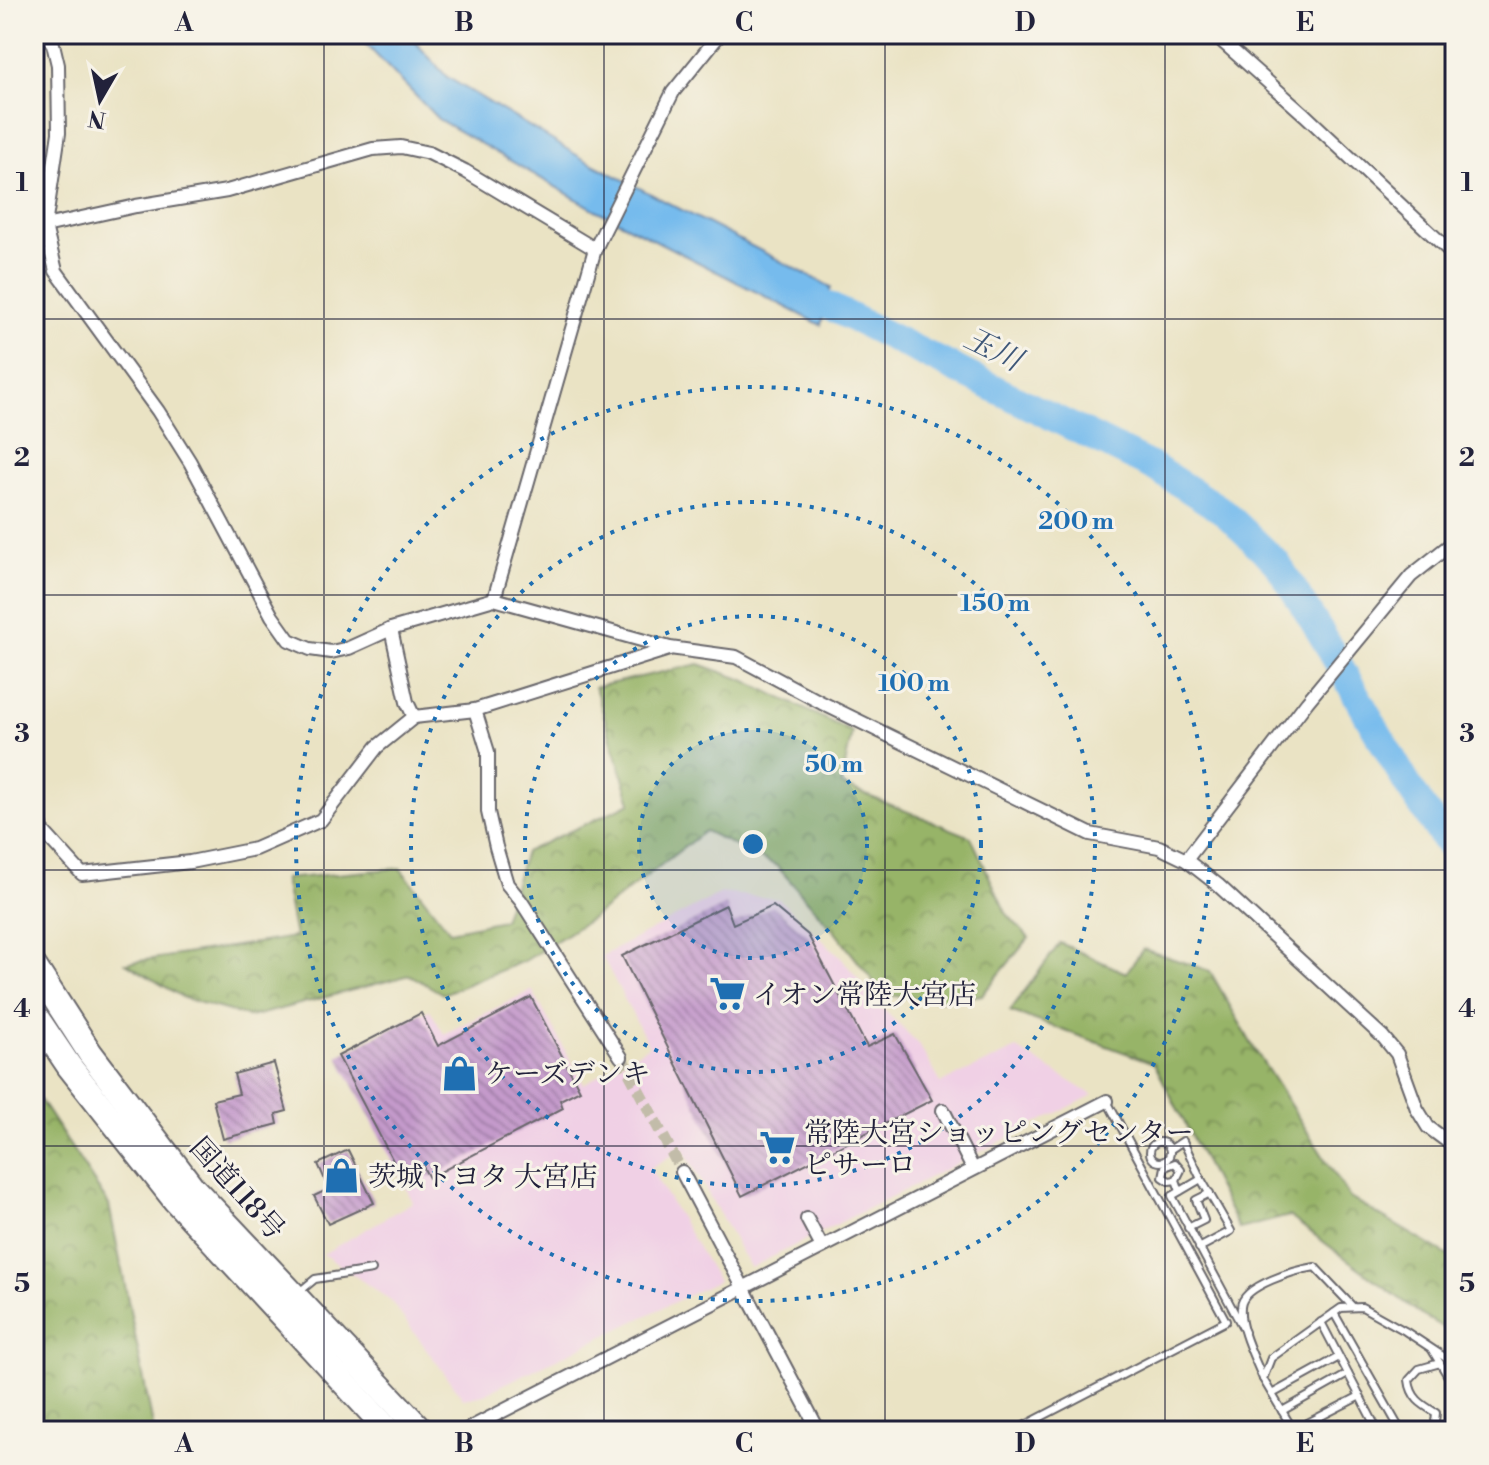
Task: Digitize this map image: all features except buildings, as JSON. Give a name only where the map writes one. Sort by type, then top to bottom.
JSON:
[{"type":"highway","name":"国道118号","points":[[34,966],[90,1053],[192,1187],[422,1431]]},
{"type":"highway","name":"国道118号","points":[[34,1014],[78,1078],[175,1200],[389,1431]]},
{"type":"street","points":[[46,34],[53,44],[58,65],[59,133],[45,226],[56,271],[158,411],[190,462],[272,616],[289,640],[310,649],[331,652],[349,648],[391,629],[494,599],[670,648],[736,657],[822,703],[1090,834],[1159,847],[1186,860],[1218,885],[1383,1037],[1397,1054],[1417,1109],[1428,1127],[1455,1147]]},
{"type":"street","points":[[494,599],[595,249],[673,92],[720,34]]},
{"type":"street","points":[[1214,34],[1455,256]]},
{"type":"street","points":[[45,226],[136,206],[227,191],[373,149],[401,147],[429,153],[465,171],[595,249]]},
{"type":"street","points":[[1186,860],[1307,702],[1411,576],[1455,541]]},
{"type":"street","points":[[391,629],[407,702],[414,717]]},
{"type":"street","points":[[34,809],[43,831],[82,874],[190,862],[255,849],[321,820],[377,747],[414,717],[475,710],[670,648]]},
{"type":"street","points":[[475,710],[488,752],[488,812],[507,884],[621,1057]]},
{"type":"street","points":[[464,1431],[1107,1101]]},
{"type":"street","points":[[943,1110],[973,1169]]},
{"type":"street","points":[[682,1172],[819,1431]]},
{"type":"street","points":[[807,1219],[822,1247]]},
{"type":"lane","points":[[1014,1431],[1226,1321],[1107,1101]]},
{"type":"lane","points":[[1176,1180],[1169,1181],[1163,1177],[1163,1171],[1171,1149],[1183,1141],[1231,1231],[1199,1248]]},
{"type":"lane","points":[[1171,1149],[1161,1142],[1150,1149],[1150,1156],[1155,1161],[1175,1163],[1181,1170],[1176,1180],[1180,1191]]},
{"type":"lane","points":[[1201,1179],[1172,1196],[1245,1332],[1263,1379],[1294,1431],[1360,1396]]},
{"type":"lane","points":[[1188,1228],[1204,1220],[1196,1200],[1210,1193]]},
{"type":"lane","points":[[1245,1332],[1240,1306],[1246,1294],[1289,1272],[1315,1267],[1353,1307]]},
{"type":"lane","points":[[295,1295],[315,1279],[372,1270]]},
{"type":"lane","points":[[1263,1379],[1271,1358],[1341,1308],[1353,1307],[1362,1307],[1455,1364]]},
{"type":"lane","points":[[1334,1313],[1401,1431]]},
{"type":"lane","points":[[1321,1322],[1378,1431]]},
{"type":"lane","points":[[1431,1348],[1455,1388]]},
{"type":"lane","points":[[1272,1394],[1339,1357]]},
{"type":"lane","points":[[1434,1431],[1436,1413],[1418,1402],[1410,1391],[1409,1380],[1419,1369],[1440,1363]]},
{"type":"lane","points":[[1282,1411],[1348,1374]]},
{"type":"lane","points":[[1327,1431],[1340,1423],[1344,1431]]},
{"type":"shaded area","points":[[721,893],[779,899],[841,958],[886,1012],[918,1043],[941,1083],[1017,1049],[1093,1095],[750,1268],[683,1149],[650,1168],[718,1281],[480,1396],[463,1398],[390,1300],[323,1254],[413,1202],[338,1056],[421,1013],[430,1010],[444,1034],[532,990],[584,1084],[649,1046],[602,956]]},
{"type":"green space","points":[[699,664],[744,680],[852,732],[841,785],[971,837],[1006,913],[1029,938],[982,995],[942,1000],[884,995],[835,932],[777,866],[705,831],[595,916],[526,960],[443,994],[410,975],[250,1017],[184,998],[126,963],[295,937],[284,879],[400,868],[450,931],[503,920],[525,852],[631,803],[595,687]]},
{"type":"green space","points":[[1060,943],[1126,973],[1143,949],[1210,971],[1255,1050],[1350,1198],[1455,1257],[1455,1334],[1423,1316],[1289,1216],[1239,1229],[1154,1063],[1010,1011]]},
{"type":"green space","points":[[40,1100],[109,1205],[154,1431],[34,1431],[34,1101]]},
{"type":"water","points":[[356,34],[408,34],[447,77],[585,160],[831,287],[821,325],[594,209],[438,119]]},
{"type":"waterway","name":"玉川","points":[[792,288],[1155,468],[1223,511],[1277,563],[1407,784],[1455,855]]},
{"type":"tunnel","points":[[621,1057],[682,1172]]},
{"type":"place","name":"イオン常陸大宮店","points":[[727,994]]},
{"type":"place","name":"ケーズデンキ","points":[[459,1073]]},
{"type":"place","name":"常陸大宮ショッピングセンター ピサーロ","points":[[778,1148]]},
{"type":"place","name":"茨城トヨタ 大宮店","points":[[342,1176]]}]
